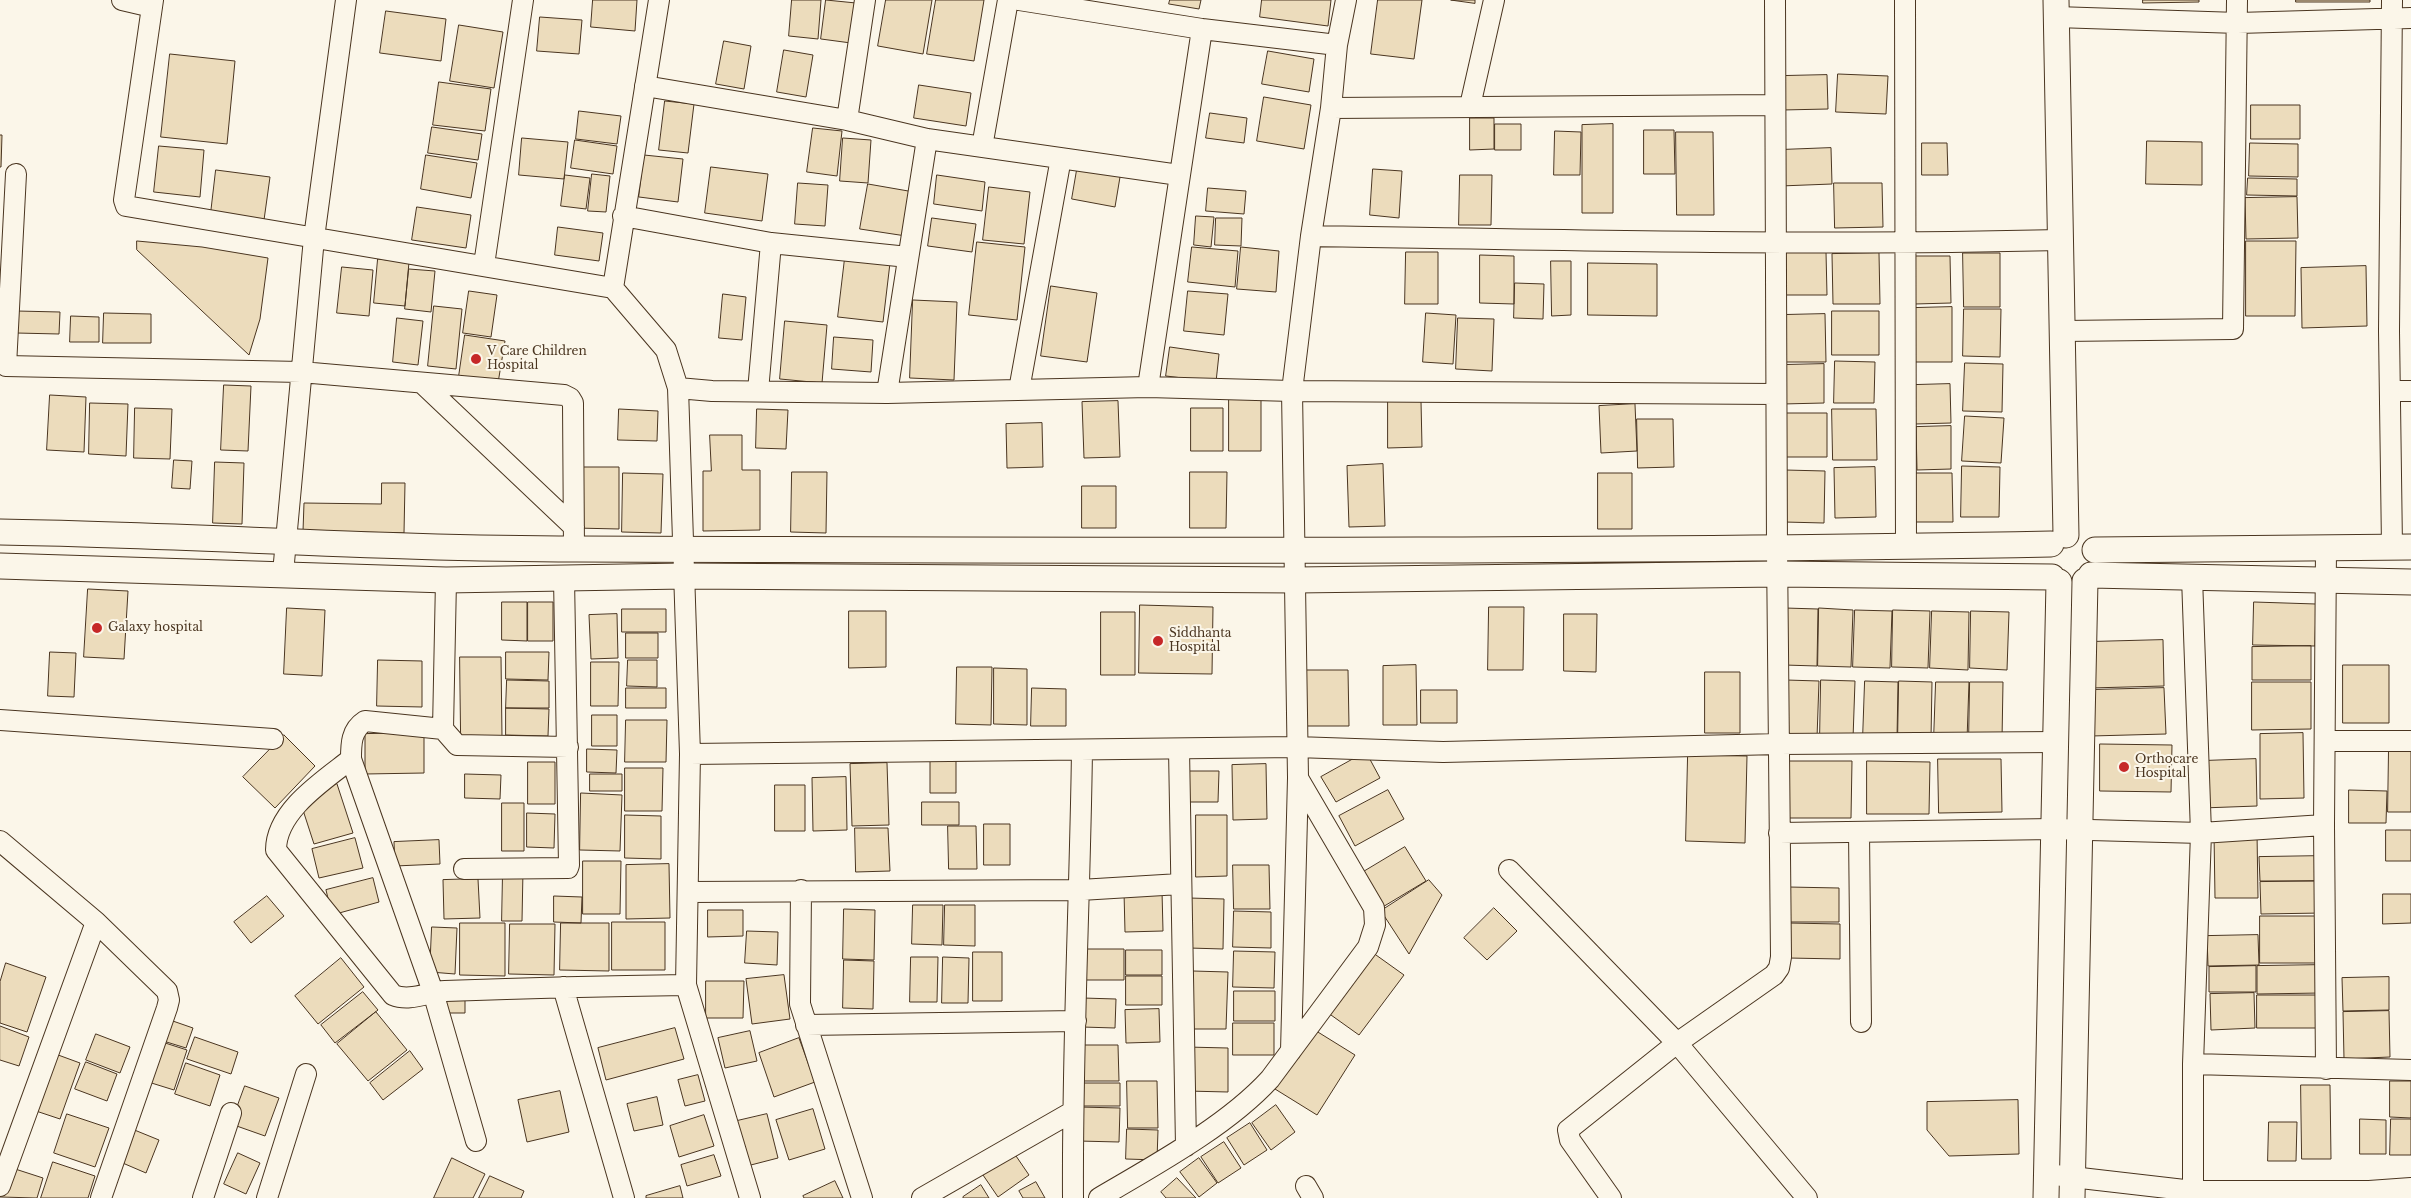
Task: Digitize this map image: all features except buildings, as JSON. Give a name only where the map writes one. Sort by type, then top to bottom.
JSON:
[{"type":"street","points":[[122,0],[152,3],[124,203],[126,206],[613,288],[666,350],[678,388],[690,754],[686,986],[750,1198]]},
{"type":"street","points":[[283,573],[314,238],[346,0]]},
{"type":"street","points":[[484,265],[523,0]]},
{"type":"street","points":[[613,288],[659,0]]},
{"type":"street","points":[[847,120],[865,0]]},
{"type":"street","points":[[982,148],[1008,0]]},
{"type":"street","points":[[1019,0],[1202,28],[1337,45]]},
{"type":"street","points":[[1291,1051],[1298,778],[1296,747],[1296,552],[1292,391],[1311,236],[1331,108],[1337,45],[1346,0]]},
{"type":"street","points":[[1470,106],[1494,0]]},
{"type":"street","points":[[1607,1197],[1570,1140],[1568,1130],[1677,1042],[1774,975],[1779,968],[1781,957],[1775,0]]},
{"type":"street","points":[[1905,0],[1907,244],[1906,546]]},
{"type":"street","points":[[2063,331],[2233,329],[2237,0]]},
{"type":"street","points":[[2095,550],[2402,547],[2390,391],[2398,12],[2238,23],[2056,9],[2063,331],[2058,539],[2045,561],[2056,580],[2056,742],[2046,1186],[2193,1194],[2369,1195],[2411,1188]]},
{"type":"street","points":[[1148,387],[1202,28]]},
{"type":"street","points":[[645,86],[847,120],[927,139],[1179,175]]},
{"type":"street","points":[[1331,108],[1775,105]]},
{"type":"street","points":[[887,393],[927,139]]},
{"type":"street","points":[[1019,390],[1061,158]]},
{"type":"street","points":[[16,174],[3,366],[301,372],[564,396],[570,398],[573,403],[574,538]]},
{"type":"street","points":[[623,216],[770,243],[908,257]]},
{"type":"street","points":[[1311,236],[1776,244],[1907,244],[2061,240]]},
{"type":"street","points":[[758,391],[770,243]]},
{"type":"street","points":[[422,383],[574,538]]},
{"type":"street","points":[[678,388],[887,393],[1148,387],[1292,391],[1776,394]]},
{"type":"street","points":[[2390,391],[2411,391]]},
{"type":"street","points":[[0,532],[130,534],[286,542],[574,538],[683,548],[1296,552],[1777,549],[1906,546],[2083,537],[2095,550],[2097,558],[2088,578],[2079,830],[2072,1187]]},
{"type":"street","points":[[2326,548],[2324,825],[2326,1069]]},
{"type":"street","points":[[0,566],[283,573],[446,580],[684,576],[1296,580],[1778,574],[2056,580],[2077,584],[2088,578],[2192,577],[2411,582]]},
{"type":"street","points":[[2192,577],[2201,832],[2193,1064],[2193,1194]]},
{"type":"street","points":[[464,869],[568,868],[568,747],[564,578]]},
{"type":"street","points":[[446,580],[443,729],[457,745],[568,747]]},
{"type":"street","points":[[0,720],[273,739]]},
{"type":"street","points":[[443,729],[365,721],[353,733],[350,759],[433,992],[476,1141]]},
{"type":"street","points":[[2325,741],[2411,742]]},
{"type":"street","points":[[690,754],[1296,747],[1443,752],[1779,744],[2056,742]]},
{"type":"street","points":[[1180,749],[1180,884],[1186,1146]]},
{"type":"street","points":[[1073,1198],[1072,1112],[1080,890],[1082,750]]},
{"type":"street","points":[[350,759],[307,793],[282,827],[276,840],[276,850],[393,995],[408,998],[433,992],[563,987],[686,986]]},
{"type":"street","points":[[1099,1198],[1186,1146],[1257,1093],[1291,1051],[1368,947],[1375,925],[1374,908],[1298,778]]},
{"type":"street","points":[[1779,833],[2054,829],[2201,832],[2324,825]]},
{"type":"street","points":[[1859,832],[1861,1022]]},
{"type":"street","points":[[0,841],[96,922],[167,991],[168,1000],[100,1198]]},
{"type":"street","points":[[1509,870],[1677,1042],[1807,1198]]},
{"type":"street","points":[[689,892],[1080,890],[1180,884]]},
{"type":"street","points":[[800,890],[800,1004],[862,1198]]},
{"type":"street","points":[[0,1186],[96,922]]},
{"type":"street","points":[[563,987],[624,1198]]},
{"type":"street","points":[[806,1025],[1076,1020]]},
{"type":"street","points":[[2193,1064],[2411,1070]]},
{"type":"street","points":[[267,1198],[306,1074]]},
{"type":"street","points":[[922,1198],[1072,1112]]},
{"type":"street","points":[[203,1198],[231,1113]]},
{"type":"place","name":"V Care Children Hospital","points":[[476,359]]},
{"type":"place","name":"Galaxy hospital","points":[[97,628]]},
{"type":"place","name":"Siddhanta Hospital","points":[[1158,641]]},
{"type":"place","name":"Orthocare Hospital","points":[[2124,767]]}]
